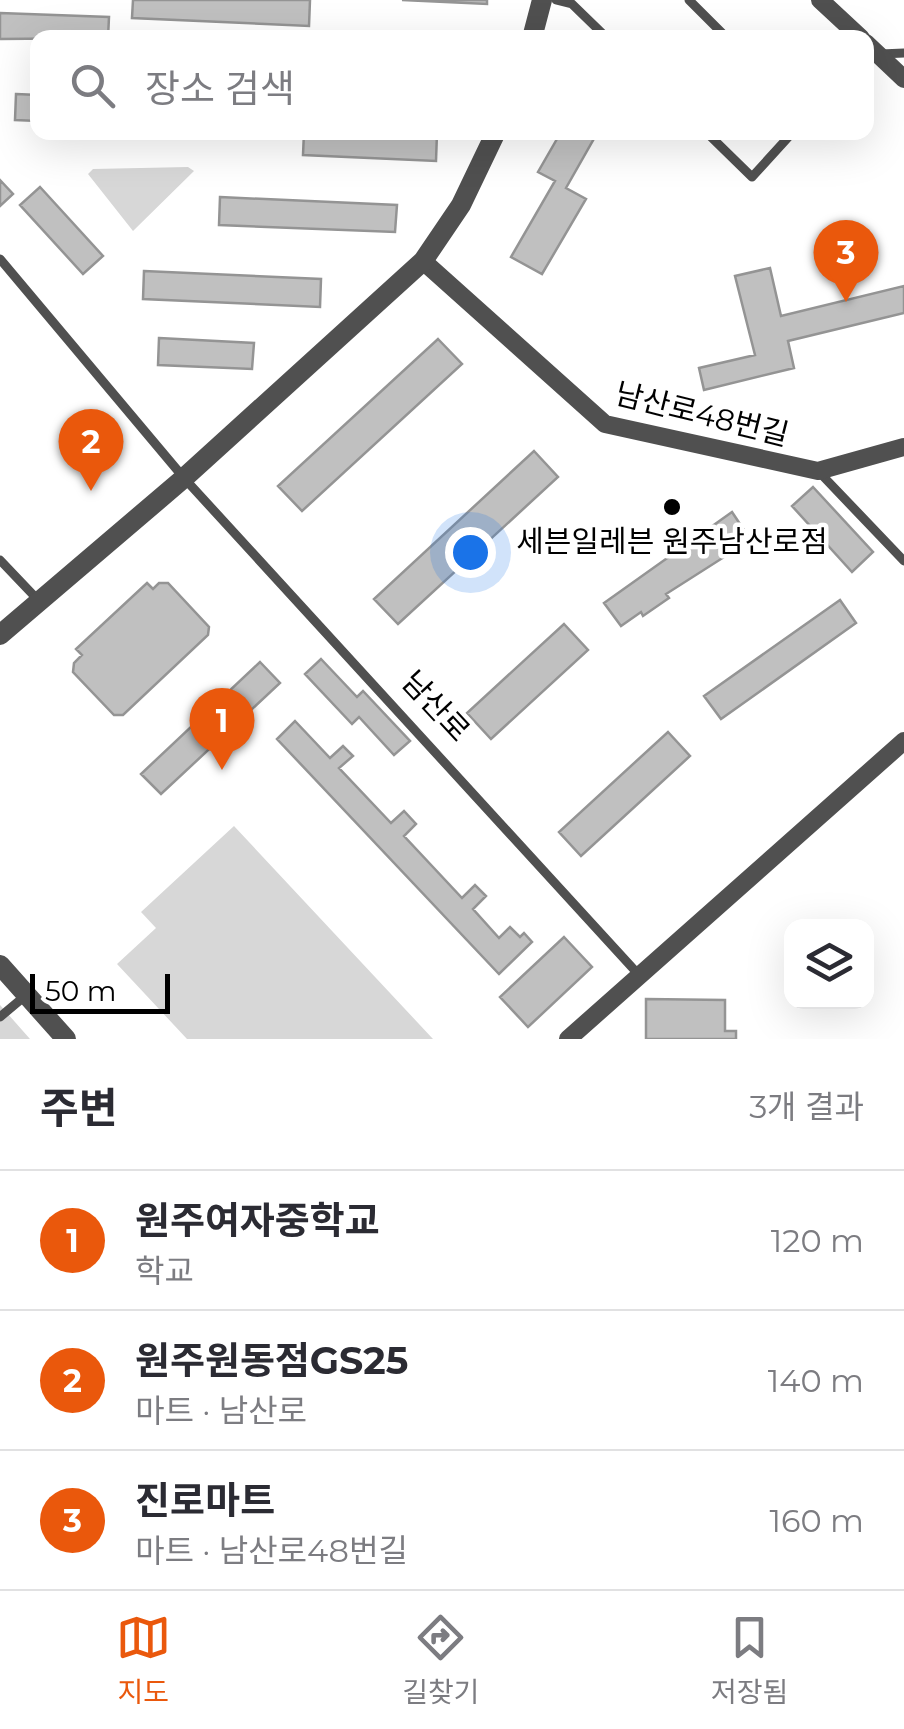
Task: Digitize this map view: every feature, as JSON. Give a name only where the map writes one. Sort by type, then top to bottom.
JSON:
[{"type":"street","points":[[534,30],[542,0]]},
{"type":"street","points":[[820,0],[850,30]]},
{"type":"street","points":[[874,53],[904,79]]},
{"type":"street","points":[[0,635],[184,478],[423,260],[462,205],[492,140]]},
{"type":"street","name":"남산로48번길","points":[[423,260],[606,424],[818,470],[904,447]]},
{"type":"street","points":[[568,1039],[904,741]]},
{"type":"street","points":[[0,966],[66,1039]]},
{"type":"lane","points":[[556,0],[572,4],[599,30]]},
{"type":"lane","points":[[689,0],[718,30]]},
{"type":"lane","points":[[874,50],[904,53]]},
{"type":"lane","points":[[714,140],[752,177],[786,140]]},
{"type":"lane","name":"남산로","points":[[0,259],[184,478],[641,976]]},
{"type":"lane","points":[[818,470],[904,561]]},
{"type":"lane","points":[[0,560],[39,602]]},
{"type":"lane","points":[[0,1016],[26,994]]},
{"type":"shaded area","points":[[188,167],[194,171],[133,231],[88,174],[93,169]]},
{"type":"shaded area","points":[[234,826],[433,1039],[187,1039],[117,964],[156,928],[141,912]]},
{"type":"shaded area","points":[[0,1005],[30,1039],[0,1039]]},
{"type":"building","points":[[133,0],[310,0],[309,26],[132,18]]},
{"type":"building","points":[[402,0],[487,0],[487,4]]},
{"type":"building","points":[[0,13],[109,17],[108,30],[30,30],[30,39],[0,39]]},
{"type":"building","points":[[16,94],[30,95],[30,121],[15,120]]},
{"type":"building","points":[[304,140],[437,140],[436,161],[303,155]]},
{"type":"building","points":[[556,140],[593,140],[566,188],[586,199],[542,274],[511,257],[555,181],[538,172]]},
{"type":"building","points":[[0,180],[13,194],[0,206]]},
{"type":"building","points":[[40,187],[103,256],[83,274],[20,205]]},
{"type":"building","points":[[220,197],[397,205],[395,232],[219,225]]},
{"type":"building","points":[[770,268],[781,316],[904,286],[904,313],[788,341],[794,368],[704,390],[699,368],[755,355],[735,276]]},
{"type":"building","points":[[144,271],[321,279],[320,307],[143,299]]},
{"type":"building","points":[[159,338],[254,343],[252,369],[158,365]]},
{"type":"building","points":[[438,339],[462,364],[302,511],[278,486]]},
{"type":"building","points":[[534,451],[558,477],[398,624],[374,599]]},
{"type":"building","points":[[813,487],[873,552],[852,572],[792,506]]},
{"type":"building","points":[[732,512],[748,536],[730,549],[732,552],[666,594],[669,598],[621,626],[604,603]]},
{"type":"building","points":[[147,583],[153,589],[159,583],[168,583],[209,627],[208,635],[123,715],[114,715],[73,672],[74,663],[82,655],[76,649]]},
{"type":"building","points":[[840,600],[856,623],[721,719],[704,696]]},
{"type":"building","points":[[564,624],[588,650],[491,739],[467,713]]},
{"type":"building","points":[[321,659],[357,697],[363,691],[410,741],[394,755],[359,717],[352,724],[305,674]]},
{"type":"building","points":[[260,662],[280,683],[161,794],[141,774]]},
{"type":"building","points":[[295,721],[330,758],[343,746],[353,756],[339,768],[391,823],[404,811],[416,824],[404,836],[462,898],[475,885],[486,896],[473,909],[499,938],[510,927],[532,942],[499,974],[277,739]]},
{"type":"building","points":[[668,732],[690,756],[581,856],[559,832]]},
{"type":"building","points":[[564,937],[592,967],[528,1027],[500,997]]},
{"type":"building","points":[[646,999],[725,1000],[725,1031],[736,1031],[736,1039],[646,1039]]},
{"type":"place","name":"진로마트","points":[[846,302]]},
{"type":"place","name":"원주원동점GS25","points":[[91,491]]},
{"type":"place","name":"세븐일레븐 원주남산로점","points":[[672,507]]},
{"type":"place","name":"원주여자중학교","points":[[222,770]]}]
